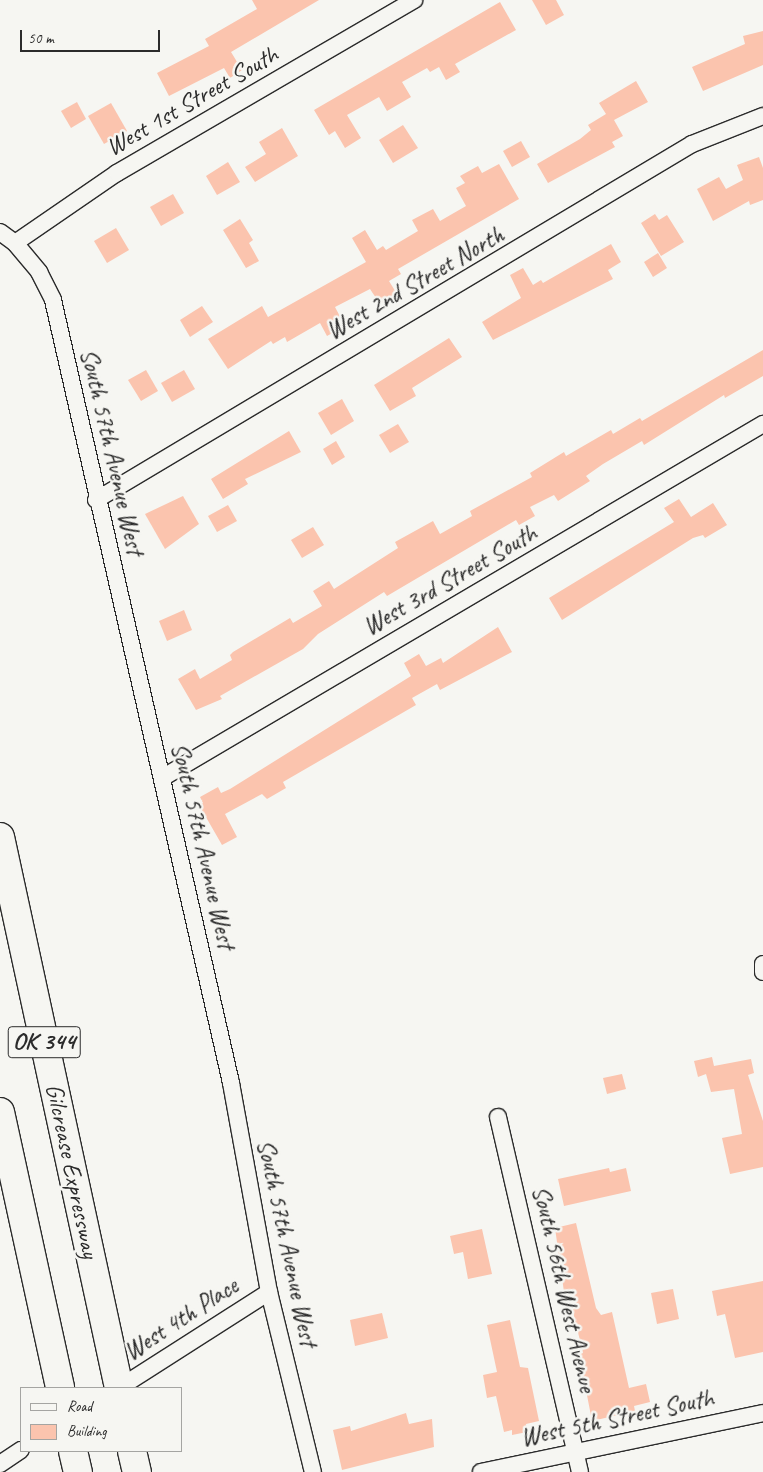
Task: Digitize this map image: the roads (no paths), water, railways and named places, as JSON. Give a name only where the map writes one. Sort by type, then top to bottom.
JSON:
[{"type":"highway","name":"Gilcrease Expressway","points":[[0,837],[119,1387]]},
{"type":"highway","points":[[0,1112],[60,1387]]},
{"type":"highway","points":[[73,1452],[78,1472]]},
{"type":"highway","points":[[132,1452],[137,1472]]},
{"type":"street","name":"West 1st Street South","points":[[15,243],[117,173],[414,0]]},
{"type":"street","name":"West 2nd Street North","points":[[96,500],[692,144],[763,116]]},
{"type":"street","points":[[0,232],[15,243]]},
{"type":"street","name":"South 57th Avenue West","points":[[15,243],[39,272],[53,300],[96,500],[162,778],[230,1083],[269,1292],[313,1472]]},
{"type":"street","name":"West 3rd Street South","points":[[162,778],[763,424]]},
{"type":"street","name":"South 56th West Avenue","points":[[498,1117],[580,1472]]},
{"type":"street","name":"West 4th Place","points":[[121,1387],[269,1292]]},
{"type":"street","name":"West 5th Street South","points":[[481,1472],[763,1413]]},
{"type":"street","points":[[0,1464],[20,1451]]}]
